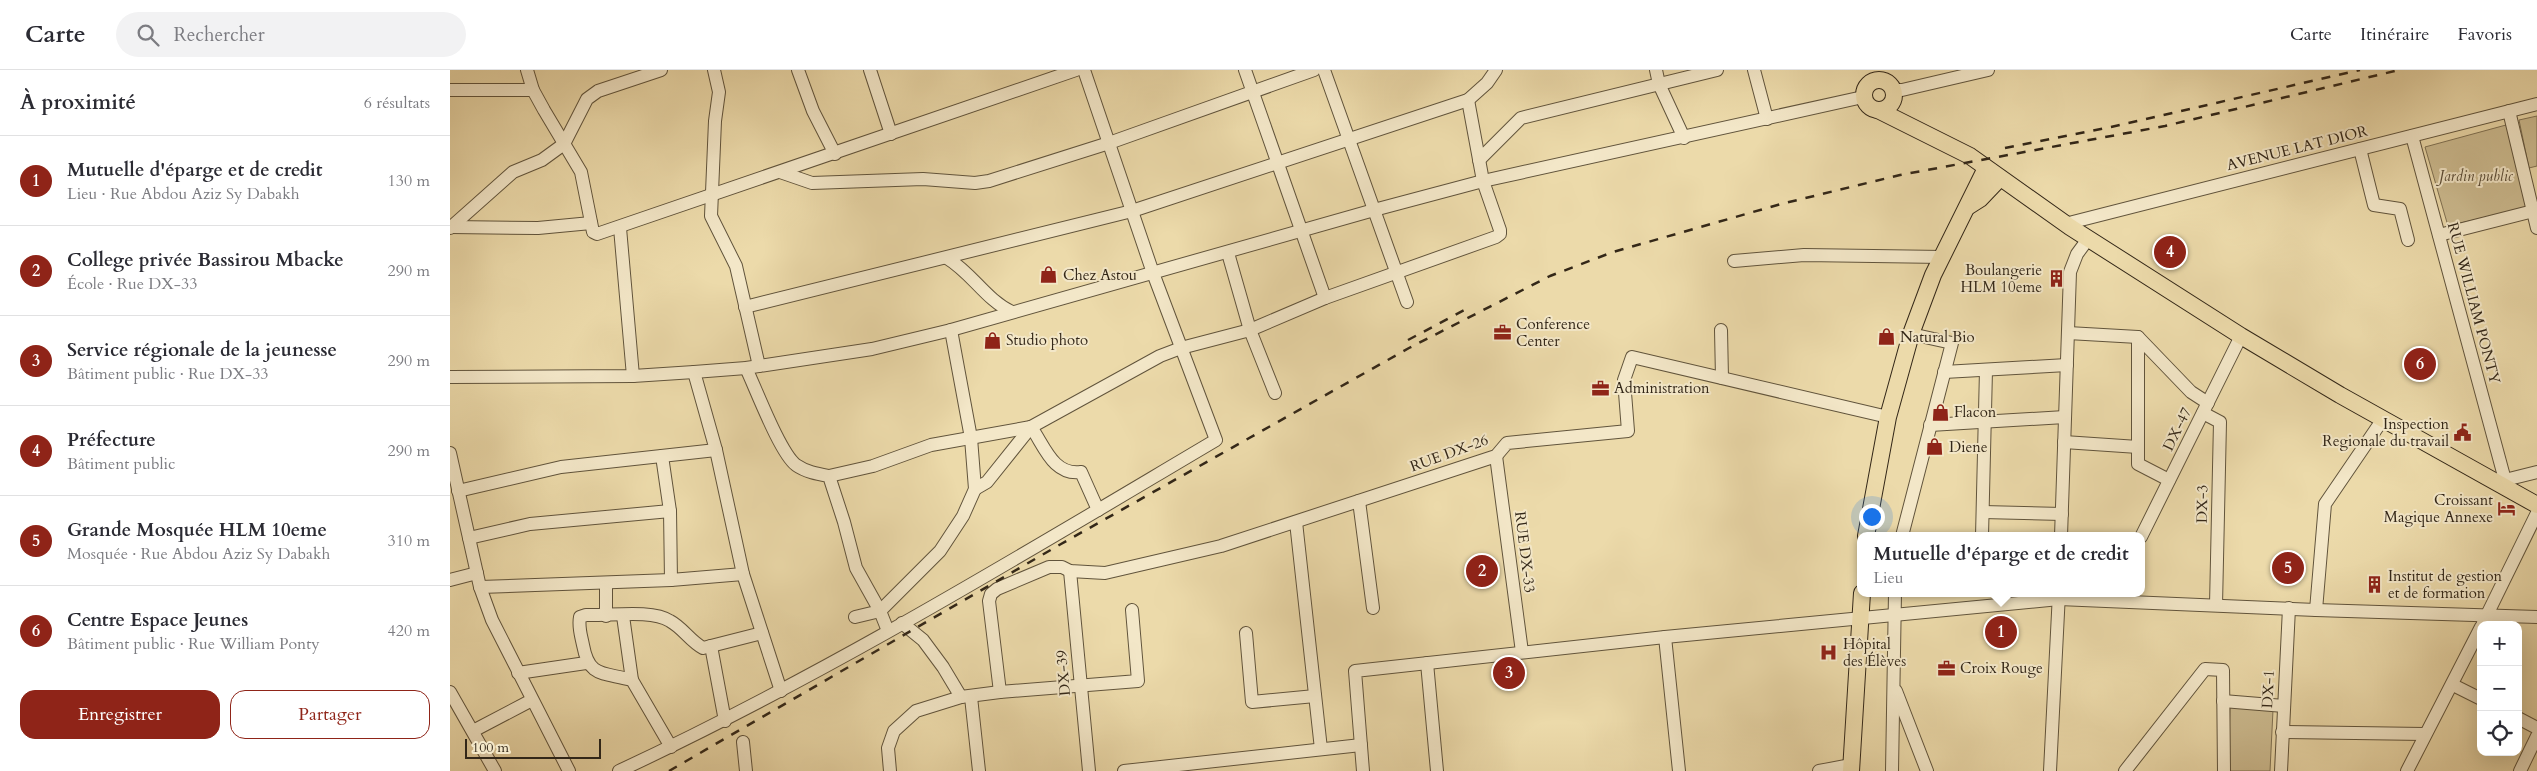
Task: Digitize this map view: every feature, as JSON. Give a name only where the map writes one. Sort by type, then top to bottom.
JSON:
[{"type":"main road","points":[[1861,70],[1868,106],[1918,128],[1970,156],[2065,224],[2241,336],[2383,419],[2504,482],[2537,505]]},
{"type":"main road","points":[[1864,93],[1876,80],[1890,86],[1918,128]]},
{"type":"main road","points":[[1878,110],[1889,106],[1890,86]]},
{"type":"main road","points":[[1867,532],[1888,417],[1911,334],[1933,275],[1951,237],[1969,206],[1971,194],[1986,168]]},
{"type":"main road","points":[[1969,206],[1980,199],[2000,178]]},
{"type":"main road","points":[[1851,768],[1862,597]]},
{"type":"street","points":[[527,70],[533,90],[581,172],[594,234],[620,228],[1076,70]]},
{"type":"street","points":[[450,228],[513,172],[542,160],[564,144],[587,99],[598,91],[643,73],[661,70]]},
{"type":"street","points":[[714,70],[719,92],[715,120],[710,197],[711,216],[736,266],[745,307],[753,367],[778,438],[795,464],[812,473],[829,476],[874,466],[931,445],[1031,427],[1160,356],[1181,348],[1250,330],[1325,298],[1397,274],[1500,234],[1483,181],[1468,100]]},
{"type":"street","points":[[798,70],[813,111],[835,154]]},
{"type":"street","points":[[870,70],[891,134]]},
{"type":"street","points":[[619,771],[725,721],[888,632],[969,587],[1216,440],[1153,273],[1084,70]]},
{"type":"street","points":[[1246,70],[1325,298]]},
{"type":"street","points":[[780,172],[812,184],[923,180],[976,183],[1003,178],[1109,143],[1314,70]]},
{"type":"street","points":[[1324,70],[1407,302]]},
{"type":"street","points":[[745,307],[1132,211],[1468,100],[1487,83],[1496,70]]},
{"type":"street","points":[[1656,70],[1659,84],[1684,138]]},
{"type":"street","points":[[1479,160],[1520,118],[1717,70]]},
{"type":"street","points":[[1754,70],[1767,119]]},
{"type":"street","points":[[1890,86],[1902,90],[1988,70]]},
{"type":"street","points":[[450,90],[533,90]]},
{"type":"street","points":[[450,377],[633,376],[694,372],[753,367],[872,349],[951,330],[1483,181],[1767,119],[1864,93]]},
{"type":"street","name":"AVENUE LAT DIOR","points":[[2065,224],[2537,104]]},
{"type":"street","points":[[2509,111],[2535,211],[2537,228]]},
{"type":"street","name":"RUE WILLIAM PONTY","points":[[2412,136],[2504,482]]},
{"type":"street","points":[[2360,149],[2374,205],[2400,209],[2408,240]]},
{"type":"street","points":[[2439,235],[2535,211]]},
{"type":"street","points":[[450,228],[538,228],[592,223]]},
{"type":"street","points":[[620,228],[633,376]]},
{"type":"street","points":[[2061,532],[2070,272],[2077,254],[2088,239]]},
{"type":"street","points":[[1228,253],[1250,330],[1275,392]]},
{"type":"street","points":[[1734,261],[1804,255],[1943,257]]},
{"type":"street","points":[[947,258],[963,268],[999,306],[1012,312]]},
{"type":"street","points":[[855,618],[880,610],[940,551],[963,516],[975,489],[971,438],[951,330]]},
{"type":"street","points":[[1721,330],[1722,378],[1888,417]]},
{"type":"street","points":[[2068,333],[2138,337],[2205,408]]},
{"type":"street","points":[[1903,532],[1952,343],[1911,334]]},
{"type":"street","name":"DX-47","points":[[2144,532],[2241,336]]},
{"type":"street","points":[[2138,337],[2138,464],[2170,480]]},
{"type":"street","name":"RUE DX-26","points":[[991,594],[997,589],[1049,567],[1095,574],[1121,570],[1221,546],[1496,456],[1507,444],[1628,431],[1624,380],[1632,357],[1722,378]]},
{"type":"street","points":[[1944,372],[2067,365]]},
{"type":"street","points":[[1982,532],[1986,370]]},
{"type":"street","points":[[694,372],[716,450],[743,574],[781,690]]},
{"type":"street","name":"DX-3","points":[[2205,408],[2220,422],[2216,605]]},
{"type":"street","points":[[1930,425],[2066,416]]},
{"type":"street","points":[[2316,610],[2325,504],[2383,419]]},
{"type":"street","points":[[975,489],[987,482],[1031,427]]},
{"type":"street","points":[[1031,427],[1055,464],[1067,471],[1081,472],[1098,510]]},
{"type":"street","points":[[2064,442],[2138,447]]},
{"type":"street","points":[[456,499],[561,467],[716,450]]},
{"type":"street","points":[[450,453],[456,499],[469,538],[480,587],[492,620],[569,771]]},
{"type":"street","points":[[662,456],[670,511],[671,580]]},
{"type":"street","name":"RUE DX-33","points":[[1496,456],[1522,652]]},
{"type":"street","points":[[2504,482],[2537,472]]},
{"type":"street","points":[[829,476],[856,568],[880,610],[888,632]]},
{"type":"street","points":[[1359,501],[1373,608]]},
{"type":"street","points":[[469,538],[530,524],[670,511]]},
{"type":"street","points":[[1982,512],[2062,514]]},
{"type":"street","points":[[2484,621],[2537,512]]},
{"type":"street","points":[[1296,522],[1321,750]]},
{"type":"street","name":"DX-39","points":[[1070,571],[1089,771]]},
{"type":"street","points":[[450,580],[477,573]]},
{"type":"street","points":[[480,587],[671,580],[743,574]]},
{"type":"street","points":[[606,583],[606,616]]},
{"type":"street","points":[[969,587],[991,594],[988,602],[1000,692]]},
{"type":"street","points":[[1892,771],[1895,597]]},
{"type":"street","points":[[1363,771],[1355,670],[1666,636],[1894,614],[1981,600],[2040,597]]},
{"type":"street","points":[[2050,771],[2059,597]]},
{"type":"street","points":[[2096,597],[2289,608],[2477,623]]},
{"type":"street","name":"DX-1","points":[[2281,771],[2289,608]]},
{"type":"street","points":[[890,771],[888,748],[894,731],[916,711],[966,697],[1000,692],[1138,680],[1132,610]]},
{"type":"street","points":[[632,680],[593,670],[586,663],[579,624],[580,617],[586,615],[658,615],[671,621],[703,648],[762,633]]},
{"type":"street","points":[[623,616],[632,680],[671,747]]},
{"type":"street","points":[[2501,621],[2537,617]]},
{"type":"street","points":[[902,624],[923,640],[966,697],[980,771]]},
{"type":"street","points":[[1246,633],[1252,702],[1315,696]]},
{"type":"street","points":[[2408,771],[2424,734],[2453,684],[2477,635]]},
{"type":"street","points":[[1666,636],[1679,771]]},
{"type":"street","points":[[711,646],[725,721]]},
{"type":"street","points":[[518,673],[586,663]]},
{"type":"street","points":[[1427,663],[1437,771]]},
{"type":"street","points":[[2125,771],[2205,669],[2222,670],[2224,771]]},
{"type":"street","points":[[2453,684],[2477,697]]},
{"type":"street","points":[[1894,687],[1927,771]]},
{"type":"street","points":[[450,692],[495,771]]},
{"type":"street","points":[[472,731],[532,700]]},
{"type":"street","points":[[2223,701],[2284,706]]},
{"type":"street","points":[[2522,720],[2537,728]]},
{"type":"street","points":[[2282,732],[2424,734]]},
{"type":"street","points":[[2520,771],[2537,736]]},
{"type":"street","points":[[743,742],[746,771]]},
{"type":"street","points":[[1124,771],[1361,745]]},
{"type":"street","points":[[1819,771],[1851,768]]},
{"type":"green space","points":[[2537,116],[2537,166],[2529,168],[2519,120]]},
{"type":"green space","name":"Jardin public","points":[[2506,125],[2528,207],[2448,226],[2425,147]]},
{"type":"green space","points":[[2230,707],[2273,710],[2270,771],[2228,771]]},
{"type":"railway","points":[[2005,148],[2111,127],[2360,70]]},
{"type":"railway","points":[[669,771],[1061,544],[1409,348],[1550,276],[1613,252],[1781,204],[1900,175],[2165,126],[2399,70]]},
{"type":"railway","points":[[1408,340],[1468,308]]},
{"type":"place","name":"Préfecture","points":[[2170,252]]},
{"type":"place","name":"Chez Astou","points":[[1049,275]]},
{"type":"place","name":"Boulangerie HLM 10eme","points":[[2056,279]]},
{"type":"place","name":"Conference Center","points":[[1502,333]]},
{"type":"place","name":"Natural Bio","points":[[1886,337]]},
{"type":"place","name":"Studio photo","points":[[992,340]]},
{"type":"place","name":"Centre Espace Jeunes","points":[[2420,364]]},
{"type":"place","name":"Administration","points":[[1600,388]]},
{"type":"place","name":"Flacon","points":[[1940,412]]},
{"type":"place","name":"Inspection Regionale du travail","points":[[2463,433]]},
{"type":"place","name":"Diene","points":[[1935,447]]},
{"type":"place","name":"Croissant Magique Annexe","points":[[2507,509]]},
{"type":"place","name":"Grande Mosquée HLM 10eme","points":[[2288,568]]},
{"type":"place","name":"College privée Bassirou Mbacke","points":[[1482,571]]},
{"type":"place","name":"Institut de gestion et de formation","points":[[2374,585]]},
{"type":"place","name":"Mutuelle d'éparge et de credit","points":[[2001,632]]},
{"type":"place","name":"Hôpital des Élèves","points":[[1829,653]]},
{"type":"place","name":"Croix Rouge","points":[[1946,668]]},
{"type":"place","name":"Service régionale de la jeunesse","points":[[1509,673]]}]
